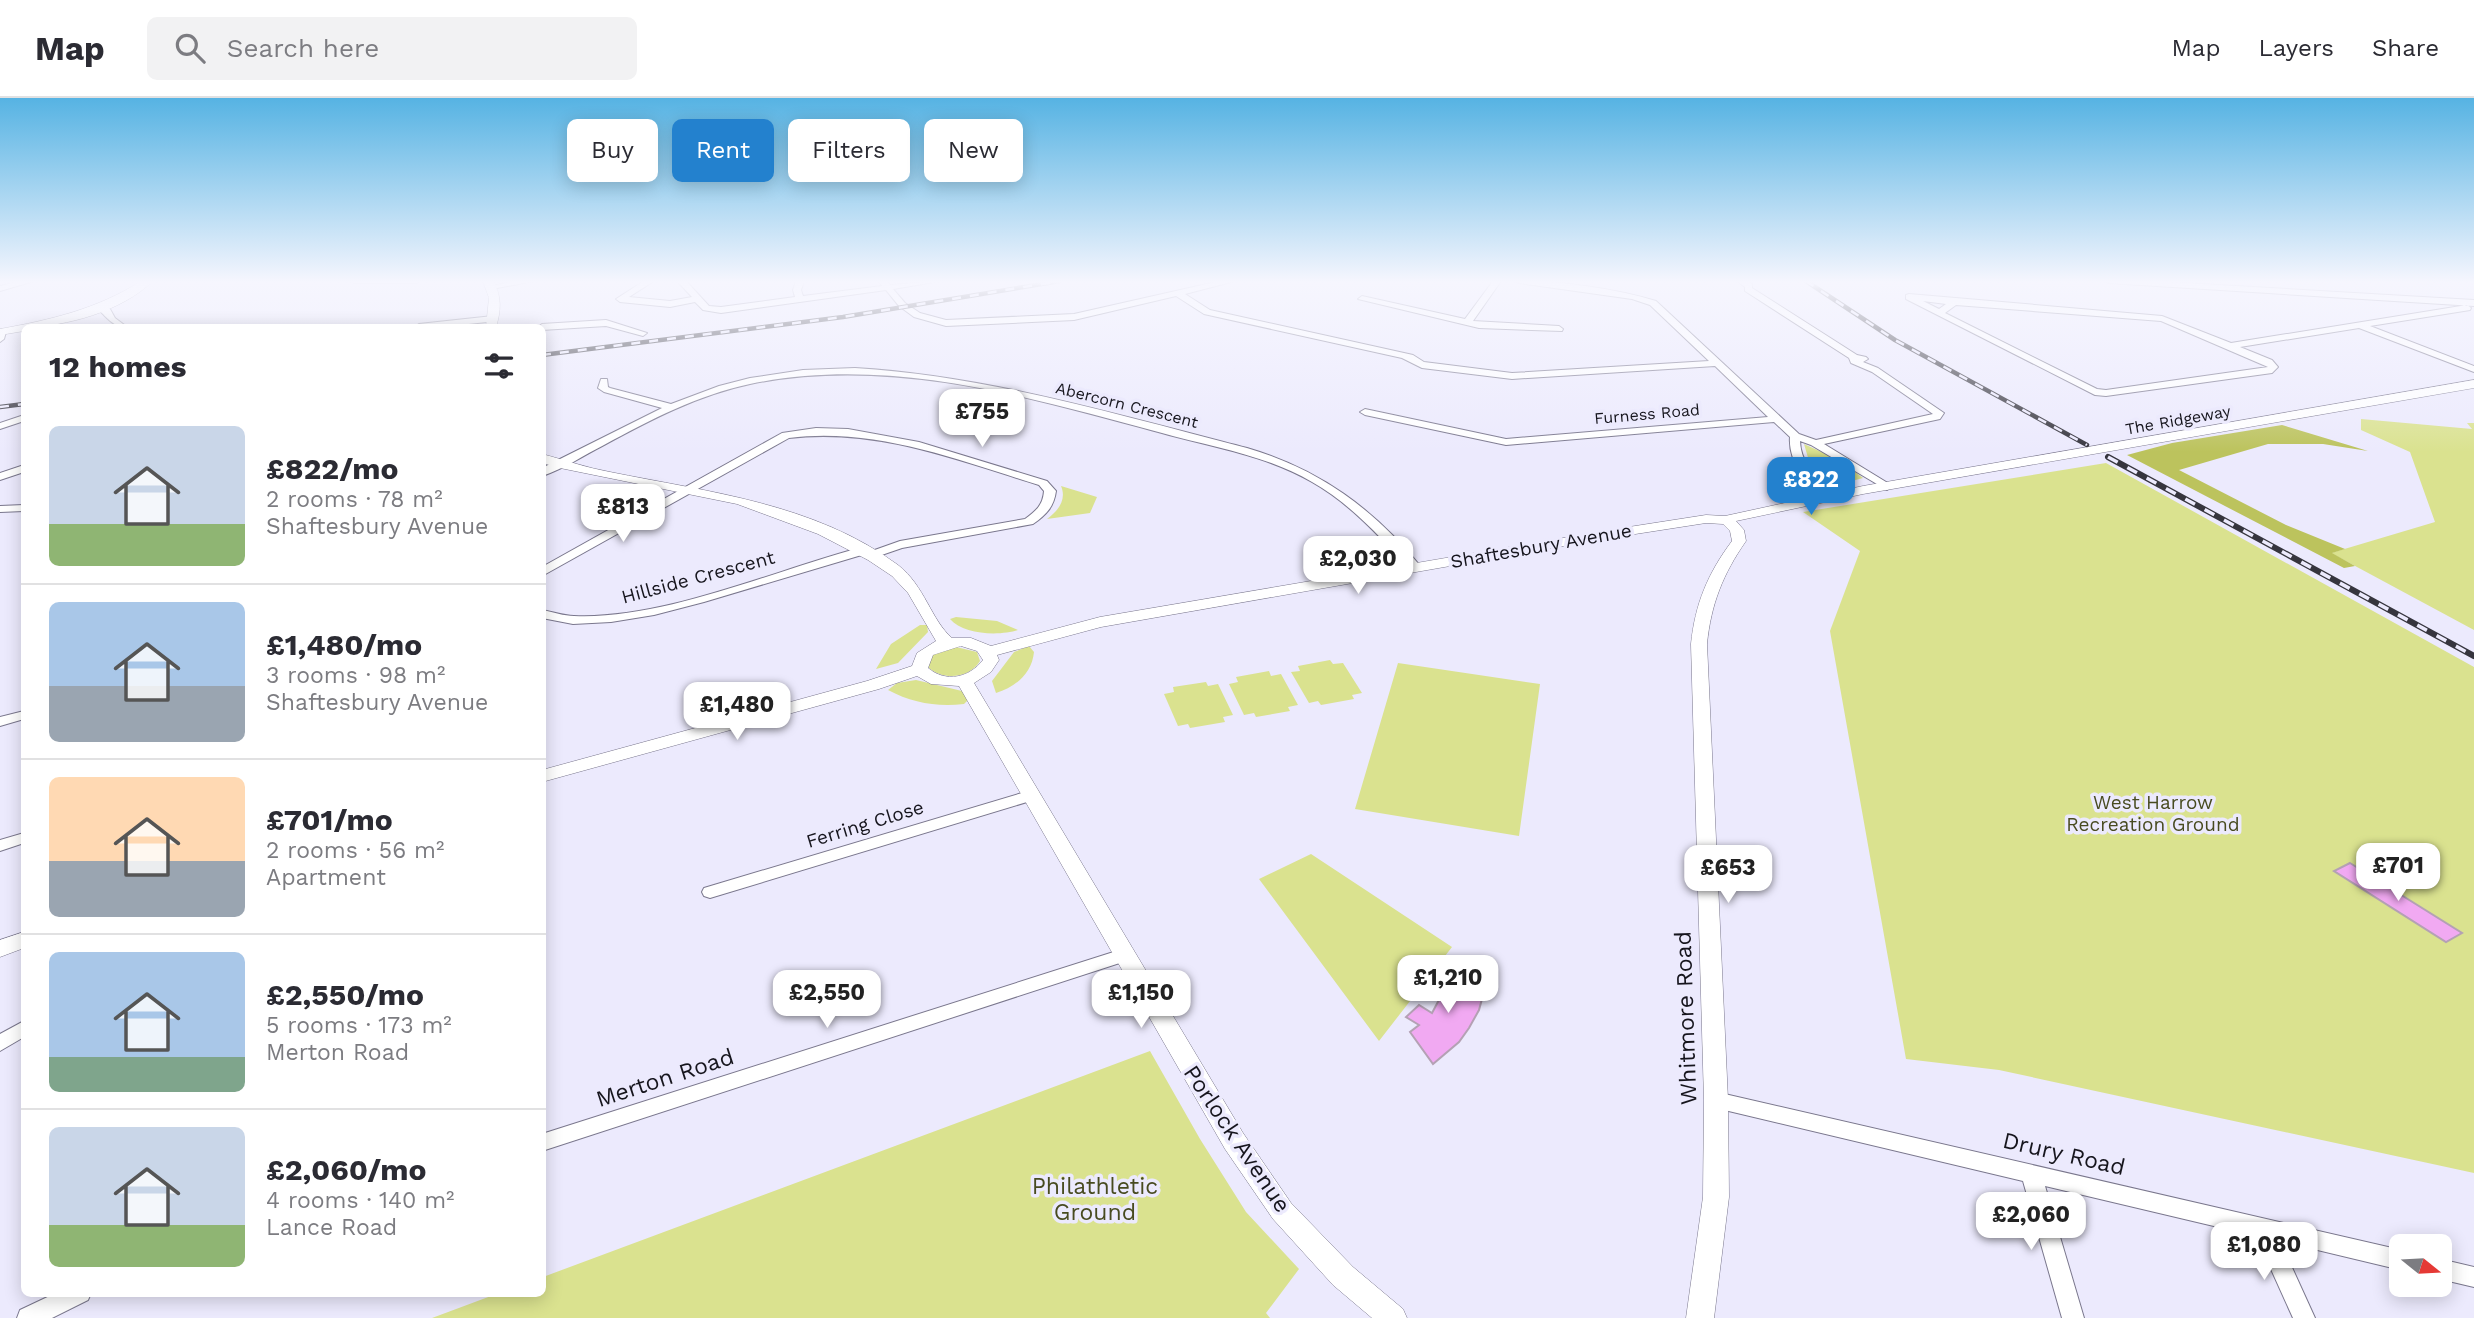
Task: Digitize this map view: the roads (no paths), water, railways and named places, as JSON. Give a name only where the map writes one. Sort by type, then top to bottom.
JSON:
[{"type":"street","points":[[1319,338],[1406,358],[1416,364],[1479,374],[1540,376],[1717,363]]},
{"type":"street","points":[[1690,338],[1795,436],[1815,443],[1887,487]]},
{"type":"street","points":[[1815,443],[1936,417],[1939,413],[1875,369],[1854,361],[1854,357],[1824,338]]},
{"type":"street","points":[[1988,338],[2095,392],[2106,393],[2255,373],[2269,371],[2273,367],[2269,362],[2210,338]]},
{"type":"street","points":[[2230,346],[2280,338]]},
{"type":"street","points":[[2394,338],[2474,369]]},
{"type":"street","name":"Abercorn Crescent","points":[[546,471],[671,407],[741,383],[802,373],[895,372],[950,378],[1252,453],[1299,470],[1318,480],[1362,512],[1415,567]]},
{"type":"street","points":[[604,381],[603,388],[607,390],[671,407]]},
{"type":"street","name":"The Ridgeway","points":[[1887,487],[2474,384]]},
{"type":"street","name":"Furness Road","points":[[1365,412],[1506,442],[1776,419]]},
{"type":"street","points":[[0,426],[21,419]]},
{"type":"street","name":"Hillside Crescent","points":[[546,615],[576,622],[626,617],[900,545],[1029,522],[1041,514],[1049,503],[1050,491],[1043,483],[937,452],[867,435],[822,429],[786,435],[688,489]]},
{"type":"street","points":[[1795,436],[1793,444],[1800,462],[1811,480],[1828,496]]},
{"type":"street","points":[[546,460],[618,479],[688,489],[771,510],[806,522],[867,553],[903,578],[940,636],[948,643]]},
{"type":"street","points":[[0,477],[21,469]]},
{"type":"street","name":"Shaftesbury Avenue","points":[[988,652],[1100,622],[1642,529],[1706,519],[1727,520],[1739,514],[1887,487]]},
{"type":"street","points":[[546,570],[688,489]]},
{"type":"street","points":[[0,509],[21,508]]},
{"type":"street","name":"Whitmore Road","points":[[1700,1318],[1716,1197],[1716,1100],[1699,644],[1705,600],[1713,580],[1739,541],[1737,530],[1727,520]]},
{"type":"street","points":[[948,643],[973,643],[988,652],[991,660],[987,668],[964,680],[938,681],[925,676],[920,669],[922,656],[931,649],[948,643]]},
{"type":"street","points":[[546,775],[873,685],[920,669]]},
{"type":"street","name":"Porlock Avenue","points":[[964,680],[1227,1131],[1282,1211],[1343,1276],[1393,1318]]},
{"type":"street","points":[[0,722],[21,716]]},
{"type":"street","name":"Ferring Close","points":[[710,892],[1032,795]]},
{"type":"street","points":[[0,846],[21,839]]},
{"type":"street","points":[[0,949],[21,941]]},
{"type":"street","name":"Merton Road","points":[[546,1142],[1123,955]]},
{"type":"street","points":[[0,1044],[21,1029]]},
{"type":"street","name":"Drury Road","points":[[1716,1100],[2389,1257]]},
{"type":"street","points":[[2031,1173],[2073,1318]]},
{"type":"street","points":[[2263,1228],[2304,1318]]},
{"type":"street","points":[[2452,1272],[2474,1277]]},
{"type":"street","points":[[28,1318],[72,1297]]},
{"type":"railway","points":[[546,354],[677,338]]},
{"type":"railway","points":[[1892,338],[2087,445]]},
{"type":"railway","points":[[0,407],[21,404]]},
{"type":"railway","points":[[2108,457],[2474,656]]},
{"type":"park label","name":"West Harrow Recreation Ground","points":[[2153,813]]},
{"type":"park label","name":"Philathletic Ground","points":[[1095,1199]]}]
